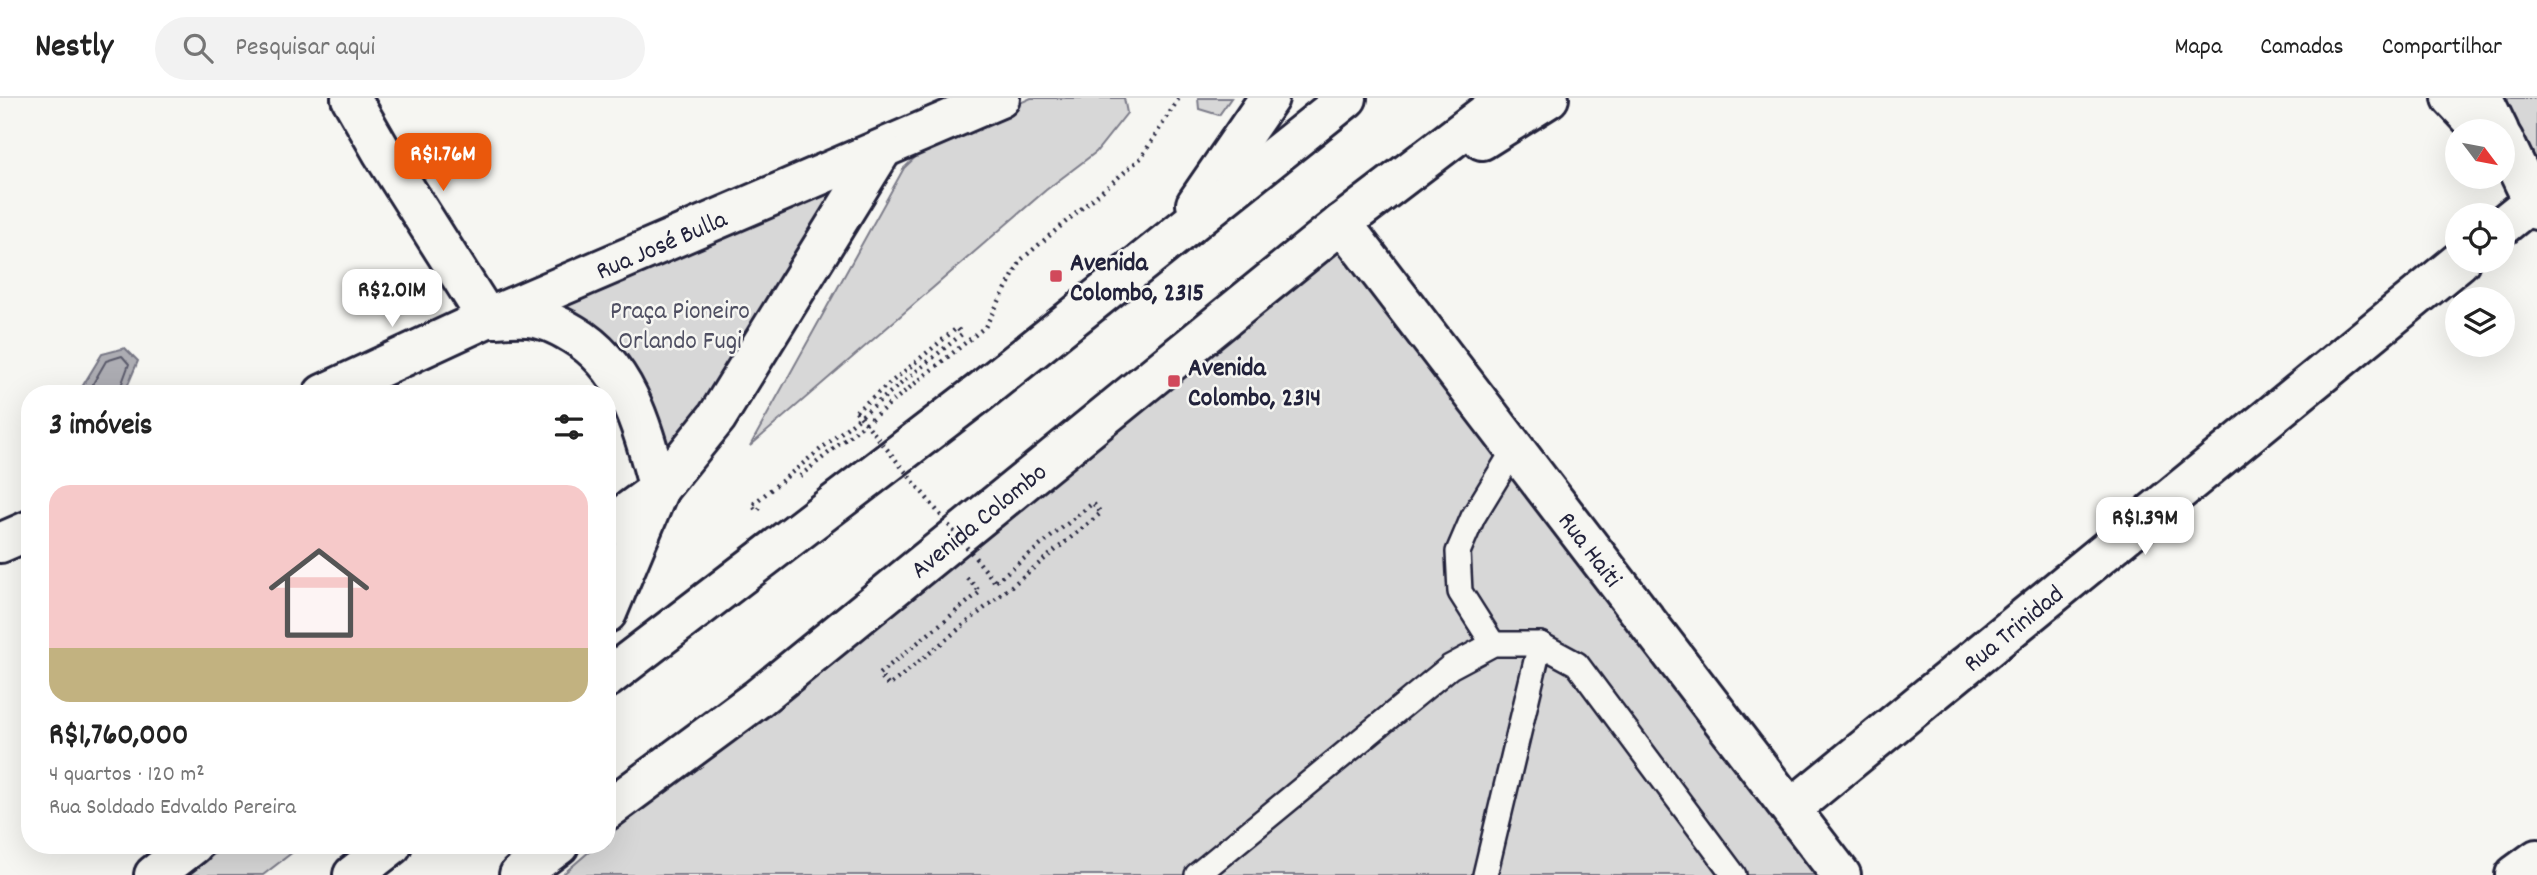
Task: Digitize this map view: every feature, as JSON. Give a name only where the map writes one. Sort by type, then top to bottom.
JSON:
[{"type":"street","points":[[351,98],[487,318],[530,317],[560,326],[592,345],[621,380],[641,423],[659,489],[616,592]]},
{"type":"street","name":"Rua José Bulla","points":[[342,385],[487,318],[1000,98]]},
{"type":"street","points":[[1173,237],[1269,98]]},
{"type":"street","points":[[616,671],[979,393],[1347,98]]},
{"type":"street","name":"Avenida Colombo","points":[[1342,223],[1466,98]]},
{"type":"street","name":"Avenida Colombo","points":[[616,803],[757,699],[1342,223],[1506,98]]},
{"type":"street","points":[[1342,223],[1549,98]]},
{"type":"street","points":[[2452,98],[2472,119]]},
{"type":"street","points":[[2483,98],[2493,119]]},
{"type":"street","points":[[616,520],[659,489],[717,417],[882,150]]},
{"type":"street","points":[[2512,203],[2522,178]]},
{"type":"street","name":"Rua Haiti","points":[[1342,223],[1842,875]]},
{"type":"street","name":"Rua Trinidad","points":[[1792,808],[2445,273]]},
{"type":"street","points":[[0,543],[21,534]]},
{"type":"street","points":[[616,820],[757,699]]},
{"type":"street","points":[[154,875],[181,854]]},
{"type":"street","points":[[353,875],[380,854]]},
{"type":"street","points":[[519,875],[547,854]]},
{"type":"street","points":[[553,875],[577,854]]},
{"type":"street","points":[[2515,875],[2537,859]]},
{"type":"lane","points":[[1493,644],[1460,592],[1458,552],[1474,517],[1515,448]]},
{"type":"lane","points":[[1486,875],[1540,643]]},
{"type":"lane","points":[[1197,875],[1450,667],[1493,644],[1540,643],[1577,664],[1734,875]]},
{"type":"path","points":[[799,477],[985,327],[1022,259],[1141,158],[1179,98]]},
{"type":"path","points":[[768,502],[757,511],[752,505],[962,334],[957,328],[856,411],[995,582],[1093,503],[1101,513],[889,686],[880,674],[980,592],[941,549]]},
{"type":"green space","points":[[1031,98],[1124,98],[1127,113],[1096,152],[1046,190],[750,446],[904,168],[928,145]]},
{"type":"green space","points":[[1198,98],[1231,98],[1219,115],[1199,109]]},
{"type":"green space","points":[[2497,98],[2537,98],[2537,161],[2525,156],[2515,135],[2515,119],[2507,119]]},
{"type":"green space","name":"Praça Pioneiro Orlando Fugi","points":[[882,150],[659,489],[621,382],[530,317]]},
{"type":"green space","points":[[1342,223],[1837,875],[562,875],[586,854],[616,854],[616,829]]},
{"type":"green space","points":[[215,854],[290,854],[263,875],[188,875]]},
{"type":"water","points":[[125,348],[138,361],[128,385],[83,385],[102,354]]},
{"type":"place","name":"Avenida Colombo, 2315","points":[[1056,276]]},
{"type":"place","name":"Avenida Colombo, 2314","points":[[1174,381]]}]
